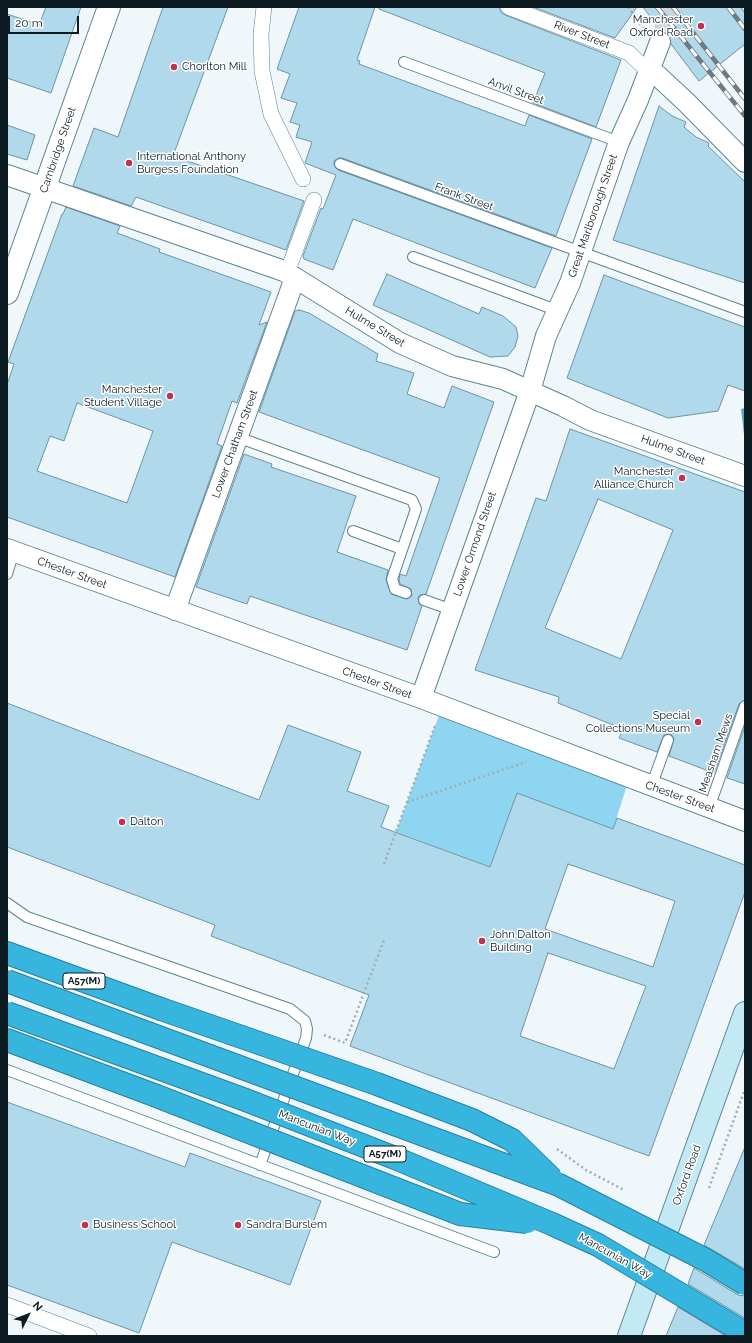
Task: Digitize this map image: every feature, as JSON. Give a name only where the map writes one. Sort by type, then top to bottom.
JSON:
[{"type":"highway","name":"A57(M)","points":[[7,953],[161,1009],[377,1084],[472,1120],[512,1140],[559,1185]]},
{"type":"highway","name":"A57(M)","points":[[7,980],[559,1185],[706,1260],[745,1284]]},
{"type":"highway","name":"Mancunian Way","points":[[7,1013],[243,1099],[359,1144],[552,1224],[598,1245],[745,1333]]},
{"type":"highway","name":"A57(M)","points":[[7,1040],[154,1095],[460,1214],[552,1224]]},
{"type":"main road","name":"Oxford Road","points":[[629,1336],[745,1013]]},
{"type":"street","name":"Cambridge Street","points":[[7,293],[109,7]]},
{"type":"street","points":[[264,7],[261,34],[262,71],[271,114],[302,179]]},
{"type":"street","name":"River Street","points":[[508,7],[629,53],[649,72]]},
{"type":"street","name":"Great Marlborough Street","points":[[530,391],[546,336],[556,310],[570,282],[619,142],[649,72],[660,42]]},
{"type":"street","points":[[649,72],[658,76],[687,103],[745,162]]},
{"type":"street","name":"Hulme Street","points":[[7,175],[284,271],[292,271],[400,343],[452,366],[503,380],[530,391],[590,420],[745,476]]},
{"type":"street","name":"Lower Chatham Street","points":[[175,610],[237,437],[314,200]]},
{"type":"street","name":"Lower Ormond Street","points":[[421,698],[530,391]]},
{"type":"street","name":"Chester Street","points":[[10,550],[421,698],[651,787],[745,821]]},
{"type":"street","points":[[7,1305],[88,1336]]},
{"type":"lane","name":"Anvil Street","points":[[404,62],[619,142]]},
{"type":"lane","name":"Frank Street","points":[[340,164],[745,312]]},
{"type":"lane","points":[[413,257],[556,310]]},
{"type":"lane","points":[[237,437],[412,500],[416,509],[392,579],[395,589],[406,593]]},
{"type":"lane","points":[[353,532],[402,549]]},
{"type":"lane","points":[[7,574],[10,550]]},
{"type":"lane","points":[[424,600],[452,610]]},
{"type":"lane","name":"Measham Mews","points":[[709,808],[745,706]]},
{"type":"lane","points":[[651,787],[668,740]]},
{"type":"lane","points":[[7,903],[27,917],[290,1009],[305,1021],[307,1029],[260,1165]]},
{"type":"lane","points":[[7,1070],[494,1252]]},
{"type":"path","points":[[384,864],[442,707]]},
{"type":"path","points":[[407,802],[557,751]]},
{"type":"path","points":[[307,1029],[345,1042],[384,940]]},
{"type":"shaded area","points":[[745,408],[745,443],[741,409]]},
{"type":"shaded area","points":[[442,707],[629,779],[613,829],[517,794],[490,867],[396,832]]},
{"type":"building","points":[[46,7],[81,7],[51,93],[7,78],[7,14],[39,25]]},
{"type":"building","name":"Chorlton Mill","points":[[163,7],[228,7],[173,156],[304,201],[286,250],[136,197],[131,206],[73,186],[94,128],[118,137]]},
{"type":"building","points":[[299,7],[375,7],[357,60],[360,61],[359,64],[525,126],[529,115],[592,139],[556,236],[342,158],[334,161],[334,165],[338,170],[552,248],[535,288],[353,219],[333,270],[304,259],[303,256],[321,208],[323,209],[336,175],[305,163],[312,142],[296,137],[300,125],[290,122],[297,103],[281,98],[290,74],[277,69]]},
{"type":"building","points":[[379,7],[499,7],[501,12],[505,15],[621,60],[596,127],[533,103],[545,73],[379,9]]},
{"type":"building","points":[[533,7],[637,7],[615,38]]},
{"type":"building","name":"Manchester Oxford Road","points":[[643,7],[745,7],[745,44],[699,81],[671,44],[669,35],[661,31]]},
{"type":"building","points":[[659,106],[672,116],[686,122],[684,127],[696,137],[709,143],[708,146],[745,182],[745,283],[613,240]]},
{"type":"building","points":[[7,125],[35,135],[27,160],[7,154]]},
{"type":"building","name":"Manchester Student Village","points":[[66,207],[120,226],[117,233],[160,249],[159,252],[271,292],[259,325],[267,322],[237,403],[232,401],[217,444],[222,446],[175,577],[7,517],[7,385],[14,364],[8,362]],"holes":[[[77,403],[153,431],[127,503],[37,471],[50,436],[64,441]]]},
{"type":"building","points":[[387,274],[479,314],[482,307],[503,316],[516,327],[518,336],[515,347],[508,356],[490,357],[373,305]]},
{"type":"building","points":[[604,275],[745,327],[745,391],[728,385],[718,411],[668,418],[567,378]]},
{"type":"building","points":[[299,310],[309,313],[378,354],[376,361],[414,373],[407,394],[444,408],[452,386],[494,402],[426,594],[420,595],[418,598],[419,604],[422,606],[407,650],[250,596],[247,604],[196,587],[244,454],[272,464],[271,467],[356,496],[337,552],[388,570],[386,580],[391,594],[407,599],[412,596],[411,589],[400,584],[400,574],[406,576],[440,478],[259,412],[295,311]]},
{"type":"building","points":[[570,429],[745,492],[745,700],[739,704],[714,773],[669,756],[674,739],[671,734],[664,735],[657,752],[619,738],[623,729],[558,703],[559,697],[475,670],[536,498],[546,501]],"holes":[[[598,499],[673,530],[621,659],[545,628]]]},
{"type":"building","name":"John Dalton Building","points":[[7,703],[259,800],[288,725],[361,752],[347,791],[389,806],[381,827],[490,867],[517,793],[613,829],[617,818],[745,865],[745,892],[649,1156],[350,1046],[369,995],[211,936],[215,925],[7,847]],"holes":[[[568,864],[675,901],[653,967],[545,929]],[[548,953],[646,986],[614,1069],[520,1036]]]},
{"type":"building","points":[[745,726],[745,784],[727,778]]},
{"type":"building","name":"Business School","points":[[7,1102],[185,1167],[190,1153],[321,1201],[290,1285],[172,1242],[139,1333],[7,1285]]},
{"type":"building","points":[[745,1147],[745,1269],[704,1245]]},
{"type":"building","points":[[694,1268],[738,1295],[745,1296],[745,1318],[688,1284]]},
{"type":"building","points":[[678,1307],[726,1336],[666,1336]]},
{"type":"tunnel","points":[[660,42],[672,7]]},
{"type":"railway","points":[[657,7],[745,116]]},
{"type":"railway","points":[[673,7],[745,99]]},
{"type":"railway","points":[[728,7],[745,29]]},
{"type":"place","name":"Manchester Oxford Road","points":[[701,26]]},
{"type":"place","name":"Chorlton Mill","points":[[174,67]]},
{"type":"place","name":"International Anthony Burgess Foundation","points":[[129,163]]},
{"type":"place","name":"Manchester Student Village","points":[[170,396]]},
{"type":"place","name":"Manchester Alliance Church","points":[[682,478]]},
{"type":"place","name":"Special Collections Museum","points":[[698,722]]},
{"type":"place","name":"Dalton","points":[[122,822]]},
{"type":"place","name":"John Dalton Building","points":[[482,941]]},
{"type":"place","name":"Business School","points":[[85,1225]]},
{"type":"place","name":"Sandra Burslem","points":[[238,1225]]}]
